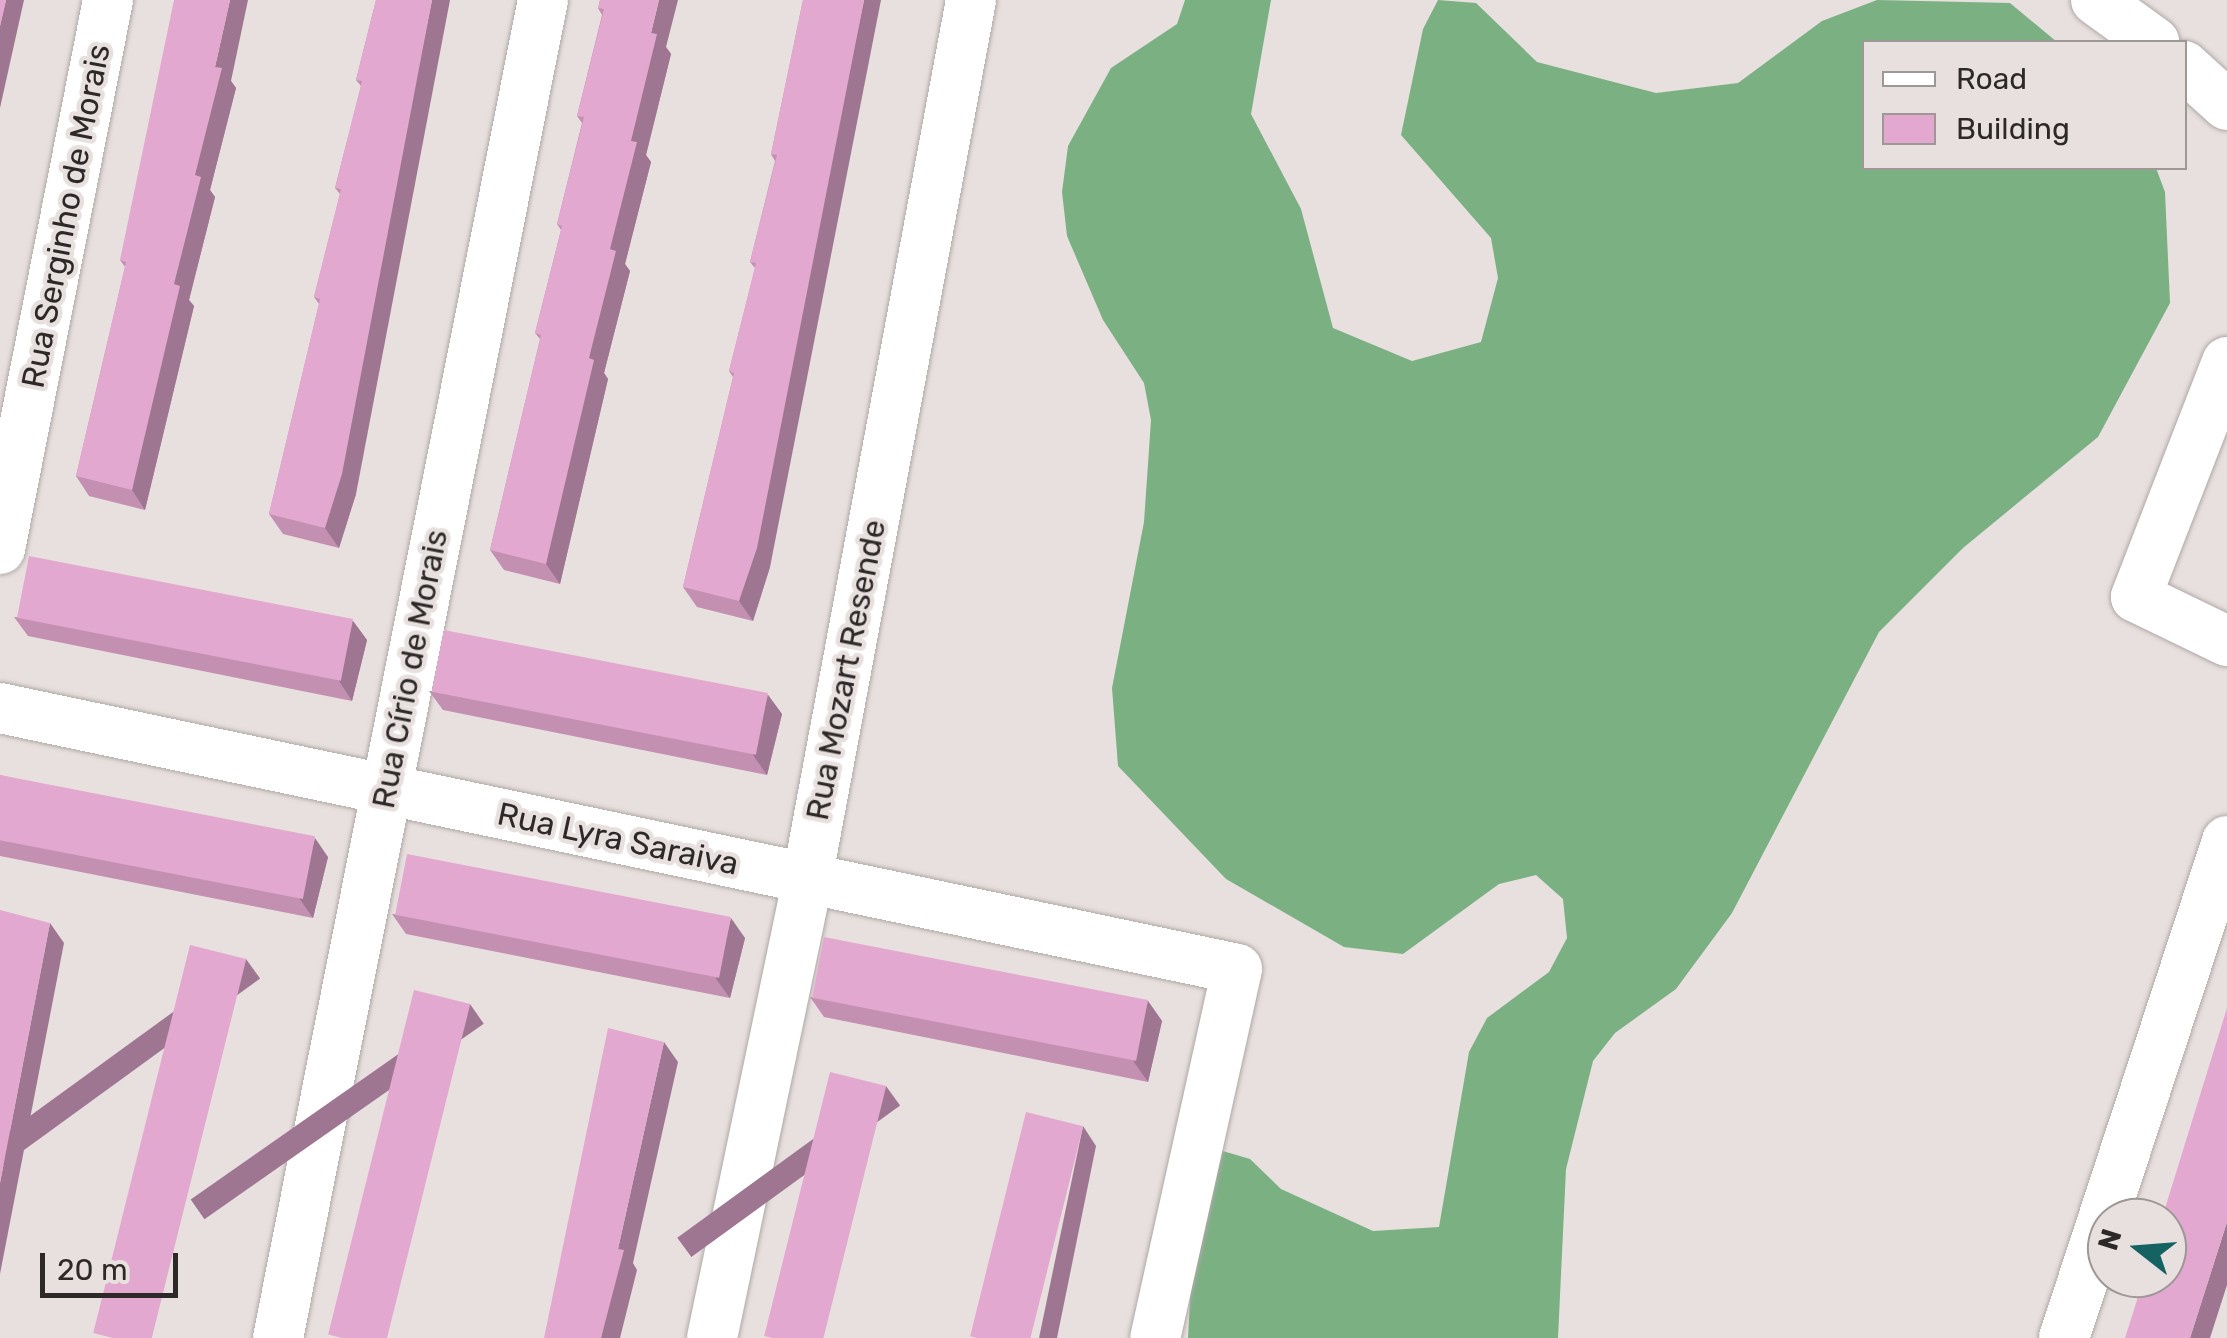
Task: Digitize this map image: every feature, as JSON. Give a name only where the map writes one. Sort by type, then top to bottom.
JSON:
[{"type":"street","name":"Rua Serginho de Morais","points":[[0,550],[108,0]]},
{"type":"street","name":"Rua Círio de Morais","points":[[278,1338],[542,0]]},
{"type":"street","name":"Rua Mozart Resende","points":[[712,1338],[807,878],[971,0]]},
{"type":"street","points":[[2096,0],[2151,40]]},
{"type":"street","points":[[2187,69],[2227,105]]},
{"type":"street","points":[[2227,362],[2136,596],[2227,640]]},
{"type":"street","name":"Rua Lyra Saraiva","points":[[0,708],[1237,969],[1155,1338]]},
{"type":"street","points":[[2064,1338],[2227,841]]},
{"type":"green space","points":[[1185,0],[1271,0],[1251,114],[1301,209],[1333,328],[1412,361],[1481,342],[1498,278],[1491,238],[1401,135],[1423,29],[1438,0],[1476,3],[1537,62],[1656,93],[1738,83],[1822,21],[1877,0],[2010,3],[2055,40],[1862,40],[1862,170],[2157,170],[2165,192],[2170,303],[2098,437],[1963,548],[1879,632],[1732,913],[1676,989],[1615,1033],[1593,1061],[1566,1169],[1558,1338],[1188,1338],[1194,1222],[1216,1149],[1250,1159],[1281,1189],[1373,1231],[1439,1227],[1469,1052],[1487,1018],[1549,972],[1567,938],[1563,899],[1536,875],[1499,884],[1403,954],[1344,947],[1226,879],[1118,766],[1112,688],[1144,522],[1151,420],[1144,383],[1103,320],[1067,236],[1062,192],[1068,146],[1111,68],[1177,24]]},
{"type":"building","points":[[0,0],[6,0],[0,26]]},
{"type":"building","points":[[174,0],[230,0],[215,67],[222,68],[195,175],[201,177],[174,284],[180,286],[132,490],[76,476],[126,262],[120,260]]},
{"type":"building","points":[[376,0],[432,0],[342,474],[325,528],[269,514],[320,299],[314,297],[341,189],[335,188],[362,81],[356,80]]},
{"type":"building","points":[[600,0],[659,0],[651,33],[657,34],[631,141],[637,142],[610,249],[616,251],[589,358],[594,360],[546,564],[490,550],[541,335],[535,333],[584,117],[577,116],[604,9],[598,8]]},
{"type":"building","points":[[803,0],[864,0],[757,548],[739,601],[683,587],[734,373],[729,371],[756,263],[750,262],[777,155],[771,154]]},
{"type":"building","points":[[29,556],[353,619],[341,681],[17,618]]},
{"type":"building","points":[[444,630],[768,693],[756,755],[432,692]]},
{"type":"building","points":[[0,775],[315,836],[303,899],[0,840]]},
{"type":"building","points":[[407,854],[731,917],[719,978],[395,915]]},
{"type":"building","points":[[0,910],[50,923],[0,1183]]},
{"type":"building","points":[[824,937],[1148,1000],[1136,1061],[812,998]]},
{"type":"building","points":[[190,945],[246,959],[152,1338],[113,1338],[93,1333]]},
{"type":"building","points":[[414,990],[470,1004],[387,1338],[328,1334]]},
{"type":"building","points":[[2227,1008],[2227,1222],[2190,1338],[2125,1338],[2138,1298],[2187,1298],[2187,1198],[2168,1198]]},
{"type":"building","points":[[608,1028],[664,1042],[618,1249],[624,1250],[601,1338],[544,1338]]},
{"type":"building","points":[[830,1072],[886,1086],[823,1338],[764,1336]]},
{"type":"building","points":[[1026,1112],[1083,1126],[1030,1338],[970,1336]]}]
